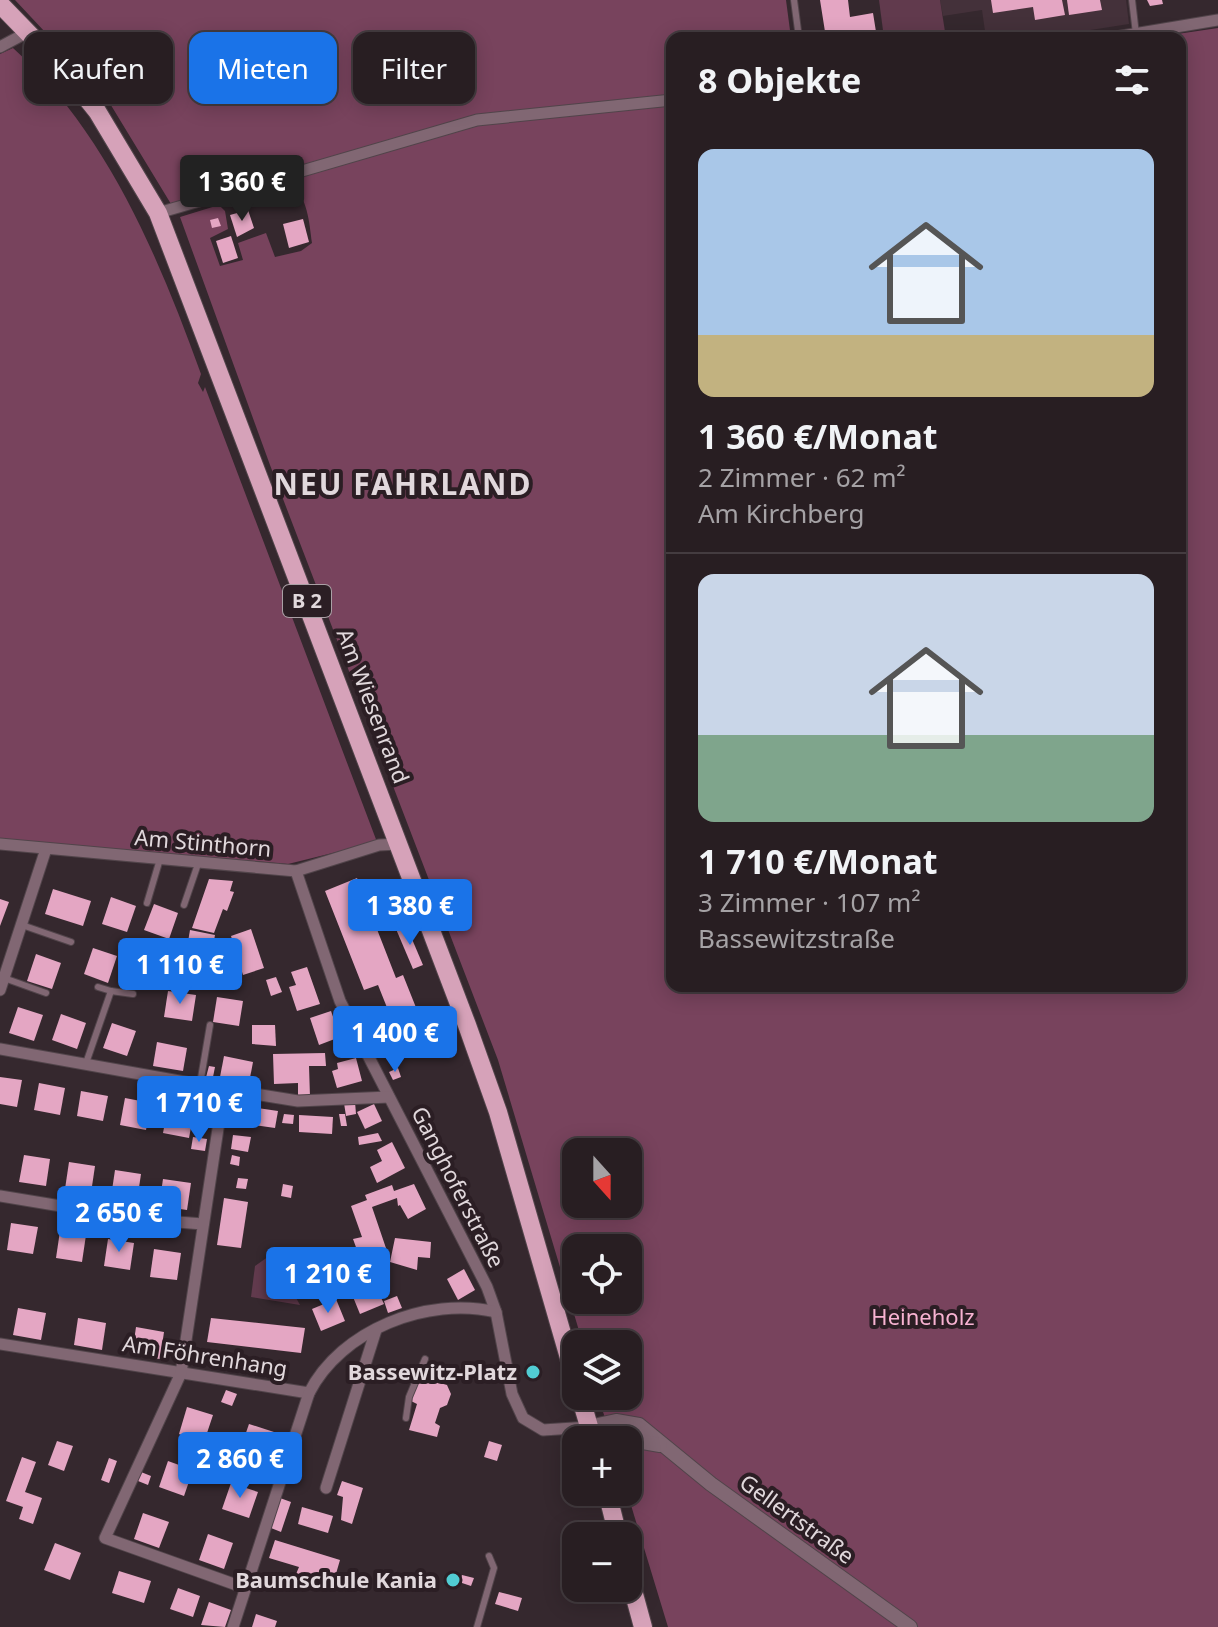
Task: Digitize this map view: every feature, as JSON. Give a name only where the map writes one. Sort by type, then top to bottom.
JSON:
[{"type":"main road","name":"Am Wiesenrand","points":[[0,4],[25,32]]},
{"type":"main road","name":"Am Wiesenrand","points":[[91,104],[158,213],[498,1112],[562,1334]]},
{"type":"main road","points":[[636,1602],[643,1627]]},
{"type":"street","points":[[1148,32],[1218,20]]},
{"type":"street","points":[[0,47],[24,34]]},
{"type":"street","points":[[158,213],[477,120],[666,101]]},
{"type":"street","name":"Am Stinthorn","points":[[0,844],[296,871],[379,845],[399,844]]},
{"type":"street","points":[[2,984],[46,849]]},
{"type":"street","name":"Ganghoferstraße","points":[[296,871],[340,1001],[487,1287],[496,1312],[512,1394],[523,1418],[543,1430],[562,1432]]},
{"type":"street","points":[[0,1049],[298,1101],[389,1097]]},
{"type":"street","points":[[224,1089],[181,1373],[105,1538],[245,1588]]},
{"type":"street","points":[[0,1196],[139,1219],[203,1224]]},
{"type":"street","name":"Am Föhrenhang","points":[[0,1344],[309,1393],[332,1358],[376,1330],[439,1310],[478,1308],[496,1312]]},
{"type":"street","points":[[326,1488],[376,1330]]},
{"type":"street","points":[[233,1627],[309,1393]]},
{"type":"street","name":"Gellertstraße","points":[[642,1442],[660,1445],[910,1627]]},
{"type":"lane","points":[[794,0],[798,32]]},
{"type":"lane","points":[[1132,0],[1136,32]]},
{"type":"lane","points":[[147,903],[160,859]]},
{"type":"lane","points":[[184,905],[199,861]]},
{"type":"lane","points":[[22,925],[71,942]]},
{"type":"lane","points":[[2,984],[46,993]]},
{"type":"lane","points":[[98,987],[133,994]]},
{"type":"lane","points":[[85,1066],[111,991]]},
{"type":"lane","points":[[200,1084],[210,1025]]},
{"type":"lane","points":[[406,1418],[409,1397],[425,1359]]},
{"type":"lane","points":[[477,1627],[494,1568],[489,1556]]},
{"type":"shaded area","points":[[879,0],[940,0],[945,32],[883,32]]},
{"type":"shaded area","points":[[940,0],[1126,0],[1129,24],[1078,32],[985,32],[982,10],[943,16]]},
{"type":"shaded area","points":[[272,1254],[300,1305],[251,1297],[255,1266]]},
{"type":"green space","name":"Heineholz","points":[[15,0],[786,0],[790,32],[666,32],[666,992],[1186,992],[1186,33],[1218,28],[1218,1627],[668,1627],[642,1541],[642,1522],[636,1522],[631,1506],[642,1506],[642,1426],[608,1426],[602,1410],[642,1410],[642,1330],[579,1330],[574,1314],[642,1314],[642,1234],[562,1234],[562,1274],[498,1060],[270,465],[180,217],[219,205],[225,211],[228,229],[210,238],[220,266],[243,260],[238,243],[266,233],[275,257],[301,251],[312,243],[304,203],[291,183],[269,190],[258,167],[237,168],[205,191],[171,204],[110,104],[173,104],[173,32],[45,32]]},
{"type":"green space","points":[[13,48],[24,59],[24,104],[65,104],[76,118],[103,157],[148,242],[201,374],[198,383],[203,392],[205,387],[377,842],[288,864],[0,839],[0,54]]},
{"type":"building","points":[[820,0],[848,0],[850,17],[873,13],[876,32],[825,32]]},
{"type":"building","points":[[991,0],[1062,0],[1065,15],[1035,20],[1033,7],[993,13]]},
{"type":"building","points":[[1067,0],[1100,0],[1102,10],[1069,15]]},
{"type":"building","points":[[1147,0],[1162,0],[1163,4],[1150,6]]},
{"type":"building","points":[[248,210],[254,228],[237,237],[230,215]]},
{"type":"building","points":[[218,218],[221,226],[212,228],[210,220]]},
{"type":"building","points":[[303,219],[309,242],[289,248],[283,224]]},
{"type":"building","points":[[231,236],[238,258],[223,263],[216,241]]},
{"type":"building","points":[[357,878],[396,978],[403,975],[425,1030],[400,1040],[378,985],[364,990],[325,891]]},
{"type":"building","points":[[209,879],[233,881],[230,891],[234,892],[227,911],[223,909],[214,933],[192,928]]},
{"type":"building","points":[[53,889],[91,901],[83,926],[45,914]]},
{"type":"building","points":[[111,897],[136,906],[127,932],[102,924]]},
{"type":"building","points":[[0,899],[9,902],[0,926]]},
{"type":"building","points":[[154,904],[178,913],[169,939],[144,930]]},
{"type":"building","points":[[406,925],[423,965],[413,969],[396,929]]},
{"type":"building","points":[[251,929],[264,968],[243,975],[231,936]]},
{"type":"building","points":[[190,930],[215,935],[208,975],[183,971]]},
{"type":"building","points":[[93,948],[117,956],[108,983],[84,974]]},
{"type":"building","points":[[36,954],[61,963],[52,989],[27,981]]},
{"type":"building","points":[[135,956],[159,965],[151,990],[126,982]]},
{"type":"building","points":[[307,967],[320,1004],[297,1011],[289,987],[296,985],[291,972]]},
{"type":"building","points":[[276,977],[282,992],[271,996],[266,980]]},
{"type":"building","points":[[168,991],[196,995],[192,1021],[164,1017]]},
{"type":"building","points":[[217,997],[243,1001],[239,1026],[213,1022]]},
{"type":"building","points":[[18,1007],[43,1015],[34,1041],[9,1033]]},
{"type":"building","points":[[331,1011],[340,1037],[319,1045],[310,1018]]},
{"type":"building","points":[[61,1014],[86,1023],[77,1049],[52,1040]]},
{"type":"building","points":[[112,1023],[136,1031],[127,1056],[103,1048]]},
{"type":"building","points":[[252,1025],[275,1025],[276,1046],[252,1044]]},
{"type":"building","points":[[157,1042],[187,1048],[183,1071],[153,1066]]},
{"type":"building","points":[[325,1053],[326,1066],[309,1066],[310,1097],[298,1097],[298,1083],[274,1084],[273,1054]]},
{"type":"building","points":[[224,1056],[253,1062],[249,1083],[220,1077]]},
{"type":"building","points":[[356,1058],[362,1081],[337,1088],[332,1071],[338,1069],[337,1063]]},
{"type":"building","points":[[209,1066],[215,1067],[212,1082],[205,1081]]},
{"type":"building","points":[[398,1068],[401,1077],[393,1080],[389,1072]]},
{"type":"building","points":[[0,1077],[22,1080],[17,1107],[0,1104]]},
{"type":"building","points":[[39,1083],[65,1088],[60,1115],[34,1110]]},
{"type":"building","points":[[81,1091],[108,1096],[103,1121],[77,1116]]},
{"type":"building","points":[[125,1098],[151,1103],[146,1130],[120,1125]]},
{"type":"building","points":[[355,1102],[356,1114],[346,1116],[344,1103]]},
{"type":"building","points":[[374,1104],[382,1121],[365,1129],[357,1112]]},
{"type":"building","points":[[168,1106],[194,1111],[189,1138],[163,1133]]},
{"type":"building","points":[[244,1106],[278,1111],[275,1128],[241,1123]]},
{"type":"building","points":[[284,1114],[294,1115],[293,1124],[282,1123]]},
{"type":"building","points":[[339,1114],[345,1114],[347,1126],[341,1126]]},
{"type":"building","points":[[299,1115],[333,1117],[332,1134],[299,1132]]},
{"type":"building","points":[[378,1133],[382,1141],[359,1145],[358,1137]]},
{"type":"building","points":[[233,1135],[251,1137],[248,1152],[231,1149]]},
{"type":"building","points":[[193,1137],[207,1139],[205,1151],[191,1149]]},
{"type":"building","points":[[392,1142],[405,1168],[377,1183],[370,1167],[382,1161],[377,1150]]},
{"type":"building","points":[[24,1155],[50,1159],[46,1186],[19,1182]]},
{"type":"building","points":[[232,1155],[240,1157],[239,1166],[230,1164]]},
{"type":"building","points":[[69,1162],[95,1166],[91,1193],[65,1189]]},
{"type":"building","points":[[115,1170],[141,1174],[137,1201],[111,1197]]},
{"type":"building","points":[[238,1178],[248,1179],[246,1189],[236,1188]]},
{"type":"building","points":[[163,1179],[191,1183],[187,1210],[159,1206]]},
{"type":"building","points":[[283,1184],[293,1186],[291,1198],[281,1196]]},
{"type":"building","points":[[414,1184],[426,1209],[408,1219],[398,1206],[397,1198],[372,1207],[388,1254],[357,1250],[353,1239],[362,1237],[351,1206],[367,1200],[365,1195],[392,1185],[394,1191]]},
{"type":"building","points":[[224,1198],[248,1202],[241,1248],[217,1245]]},
{"type":"building","points":[[11,1223],[38,1227],[33,1254],[7,1250]]},
{"type":"building","points":[[60,1231],[86,1235],[82,1262],[56,1258]]},
{"type":"building","points":[[395,1238],[431,1242],[430,1258],[418,1257],[417,1270],[390,1262]]},
{"type":"building","points":[[108,1239],[134,1243],[130,1270],[104,1266]]},
{"type":"building","points":[[154,1249],[181,1253],[177,1280],[150,1277]]},
{"type":"building","points":[[464,1269],[475,1290],[458,1300],[447,1279]]},
{"type":"building","points":[[374,1283],[384,1304],[360,1314],[351,1292]]},
{"type":"building","points":[[397,1296],[402,1308],[388,1313],[384,1301]]},
{"type":"building","points":[[336,1299],[345,1321],[321,1331],[312,1309]]},
{"type":"building","points":[[18,1308],[46,1313],[41,1340],[13,1335]]},
{"type":"building","points":[[78,1318],[106,1323],[102,1350],[74,1345]]},
{"type":"building","points":[[211,1318],[305,1328],[301,1353],[207,1342]]},
{"type":"building","points":[[136,1327],[164,1332],[160,1359],[132,1355]]},
{"type":"building","points":[[419,1377],[447,1385],[451,1394],[447,1405],[440,1408],[435,1423],[440,1426],[437,1437],[409,1430],[417,1404],[411,1401]]},
{"type":"building","points":[[226,1390],[237,1394],[232,1406],[221,1402]]},
{"type":"building","points":[[187,1407],[213,1415],[204,1442],[179,1434]]},
{"type":"building","points":[[249,1424],[274,1432],[266,1458],[240,1450]]},
{"type":"building","points":[[57,1441],[73,1446],[64,1471],[48,1465]]},
{"type":"building","points":[[489,1441],[502,1445],[497,1461],[484,1457]]},
{"type":"building","points":[[22,1457],[36,1462],[25,1492],[42,1498],[33,1524],[19,1519],[23,1507],[6,1501]]},
{"type":"building","points":[[109,1458],[117,1461],[109,1483],[101,1480]]},
{"type":"building","points":[[168,1461],[193,1470],[184,1496],[159,1487]]},
{"type":"building","points":[[141,1472],[151,1476],[148,1485],[138,1481]]},
{"type":"building","points":[[342,1481],[363,1488],[352,1524],[341,1520],[343,1497],[337,1495]]},
{"type":"building","points":[[231,1483],[258,1492],[249,1518],[222,1509]]},
{"type":"building","points":[[280,1498],[291,1502],[281,1532],[271,1528]]},
{"type":"building","points":[[302,1507],[333,1516],[328,1533],[298,1524]]},
{"type":"building","points":[[143,1513],[169,1522],[159,1548],[134,1539]]},
{"type":"building","points":[[208,1534],[233,1543],[224,1569],[199,1560]]},
{"type":"building","points":[[275,1540],[340,1560],[333,1584],[296,1574],[299,1567],[269,1558]]},
{"type":"building","points":[[55,1543],[81,1553],[70,1580],[44,1570]]},
{"type":"building","points":[[119,1571],[151,1581],[144,1603],[112,1593]]},
{"type":"building","points":[[462,1575],[474,1578],[471,1586],[459,1582]]},
{"type":"building","points":[[178,1588],[200,1596],[193,1617],[170,1609]]},
{"type":"building","points":[[499,1592],[522,1598],[518,1611],[495,1604]]},
{"type":"building","points":[[209,1602],[231,1610],[225,1627],[201,1625]]},
{"type":"building","points":[[256,1614],[277,1621],[275,1627],[252,1627]]},
{"type":"place","name":"Bassewitz-Platz","points":[[533,1372]]},
{"type":"place","name":"Baumschule Kania","points":[[453,1580]]},
{"type":"district","name":"NEU FAHRLAND","points":[[403,485]]}]
